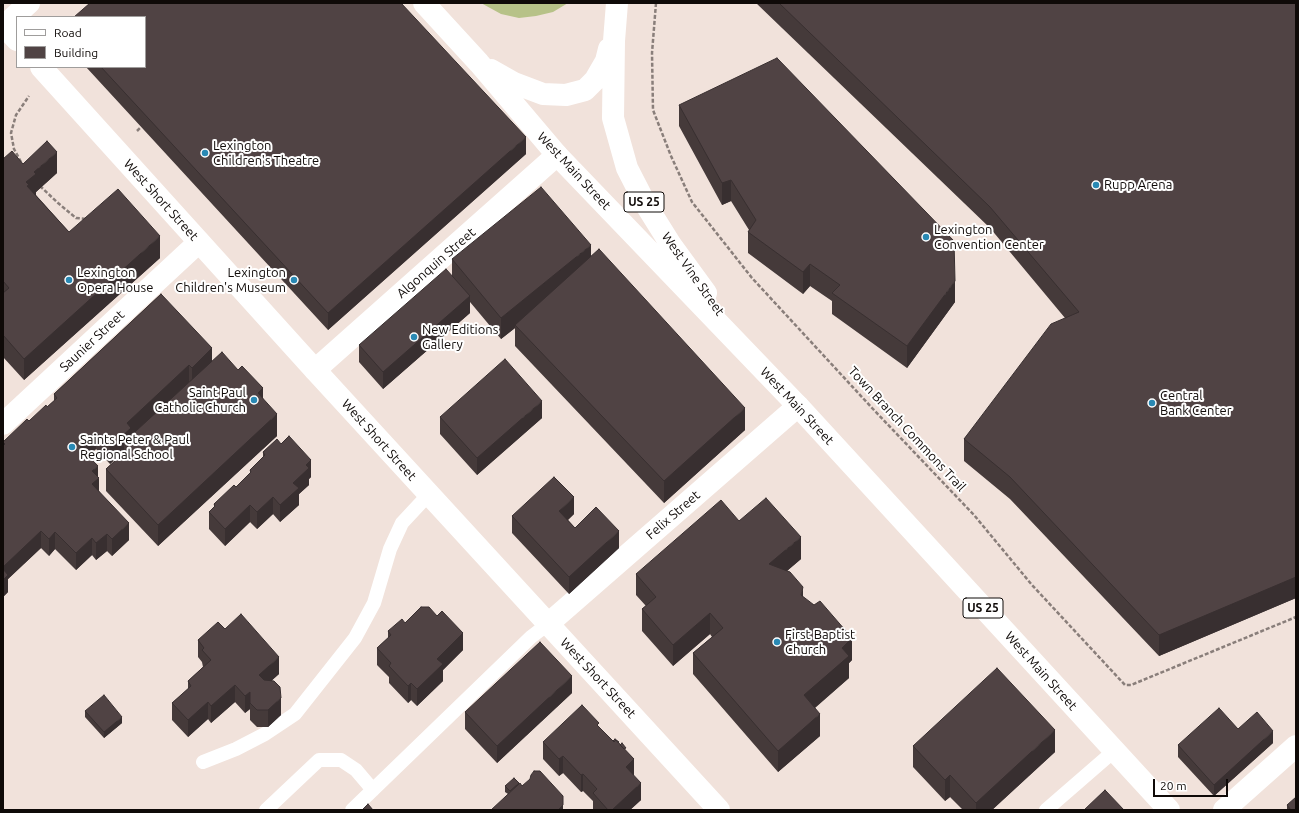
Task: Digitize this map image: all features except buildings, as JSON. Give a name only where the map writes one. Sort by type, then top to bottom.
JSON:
[{"type":"main road","points":[[18,16],[29,3]]},
{"type":"main road","name":"West Main Street","points":[[424,3],[479,63],[557,155],[798,406],[1169,810]]},
{"type":"main road","points":[[479,63],[514,83],[544,94],[566,95],[585,90],[595,80],[606,61],[616,12]]},
{"type":"main road","name":"West Vine Street","points":[[616,12],[613,118],[627,168],[646,205],[671,245],[750,356]]},
{"type":"main road","points":[[7,30],[16,19]]},
{"type":"main road","name":"West Short Street","points":[[42,68],[315,370],[720,810]]},
{"type":"main road","name":"Algonquin Street","points":[[315,370],[557,155]]},
{"type":"main road","name":"Saunier Street","points":[[3,424],[199,242]]},
{"type":"main road","name":"Felix Street","points":[[548,624],[798,406]]},
{"type":"main road","points":[[1224,810],[1296,746]]},
{"type":"lane","points":[[203,762],[236,749],[265,734],[295,714],[355,638],[374,603],[390,549],[402,523],[429,494]]},
{"type":"lane","points":[[352,810],[531,637],[548,624]]},
{"type":"lane","points":[[1046,810],[1114,751]]},
{"type":"lane","points":[[266,810],[319,760],[341,760],[356,770],[373,790]]},
{"type":"path","name":"Town Branch Commons Trail","points":[[656,3],[652,53],[653,110],[670,156],[692,202],[752,278],[873,409],[974,515],[1032,585],[1125,685],[1131,685],[1296,617]]},
{"type":"path","points":[[22,164],[14,149],[11,133],[16,115],[29,96]]},
{"type":"path","points":[[137,131],[141,127]]},
{"type":"path","points":[[38,183],[76,218],[90,220]]},
{"type":"green space","points":[[481,3],[568,3],[553,12],[519,18],[501,14]]},
{"type":"place","name":"Lexington Children's Theatre","points":[[205,153]]},
{"type":"place","name":"Rupp Arena","points":[[1096,185]]},
{"type":"place","name":"Lexington Convention Center","points":[[926,237]]},
{"type":"place","name":"Lexington Opera House","points":[[69,280]]},
{"type":"place","name":"Lexington Children's Museum","points":[[294,280]]},
{"type":"place","name":"New Editions Gallery","points":[[414,337]]},
{"type":"place","name":"Saint Paul Catholic Church","points":[[254,400]]},
{"type":"place","name":"Central Bank Center","points":[[1152,403]]},
{"type":"place","name":"Saints Peter & Paul Regional School","points":[[72,447]]},
{"type":"place","name":"First Baptist Church","points":[[777,642]]}]
